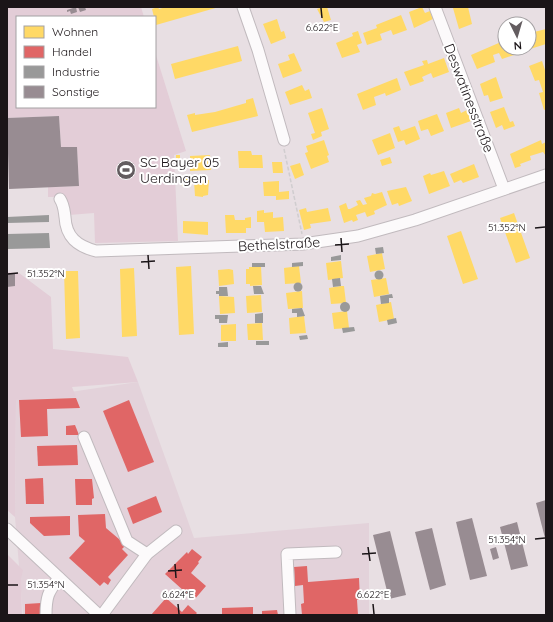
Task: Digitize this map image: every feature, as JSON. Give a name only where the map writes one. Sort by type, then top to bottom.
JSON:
[{"type":"street","points":[[243,7],[258,50],[284,140]]},
{"type":"street","name":"Deswatinesstraße","points":[[435,7],[504,189]]},
{"type":"street","name":"Bethelstraße","points":[[60,199],[64,204],[65,228],[77,244],[96,251],[303,244],[358,236],[414,220],[546,175]]},
{"type":"street","points":[[84,437],[127,541],[147,554]]},
{"type":"street","points":[[7,529],[100,615],[147,554],[176,531]]},
{"type":"street","points":[[290,615],[287,554],[336,552]]},
{"type":"street","points":[[46,615],[48,592],[60,578]]},
{"type":"path","points":[[284,140],[284,154],[303,244]]},
{"type":"shaded area","name":"SC Bayer 05 Uerdingen","points":[[7,7],[141,7],[144,16],[16,16],[16,108],[156,108],[156,55],[186,151],[174,155],[178,241],[95,243],[94,213],[69,215],[55,197],[48,197],[48,187],[79,186],[77,147],[61,147],[59,116],[7,118]]},
{"type":"shaded area","points":[[7,272],[19,273],[51,297],[53,349],[128,357],[138,382],[72,387],[76,397],[16,400],[15,517],[7,510]]},
{"type":"shaded area","points":[[138,382],[194,538],[369,523],[369,615],[23,615],[15,517],[16,400]]},
{"type":"shaded area","points":[[7,554],[23,570],[21,579],[22,615],[7,615]]},
{"type":"building: Wohnen","points":[[158,7],[159,9],[166,7],[219,7],[156,25],[156,16],[154,16],[152,9]]},
{"type":"building: Wohnen","points":[[327,7],[331,20],[324,22],[317,9]]},
{"type":"building: Wohnen","points":[[422,7],[425,13],[430,11],[433,19],[414,28],[409,12]]},
{"type":"building: Wohnen","points":[[468,7],[472,24],[459,29],[453,8]]},
{"type":"building: Wohnen","points":[[401,15],[407,30],[393,35],[391,30],[380,34],[382,40],[367,45],[363,33],[377,28],[376,25]]},
{"type":"building: Wohnen","points":[[277,19],[281,32],[284,31],[286,38],[271,44],[263,24]]},
{"type":"building: Wohnen","points":[[546,29],[546,44],[537,47],[537,31]]},
{"type":"building: Wohnen","points":[[358,31],[362,43],[357,45],[360,52],[342,58],[336,43],[353,36],[352,33]]},
{"type":"building: Wohnen","points":[[497,44],[497,54],[493,55],[495,62],[477,69],[471,55]]},
{"type":"building: Wohnen","points":[[238,46],[242,61],[175,79],[171,64]]},
{"type":"building: Wohnen","points":[[294,53],[302,71],[283,78],[278,64],[290,60],[288,55]]},
{"type":"building: Wohnen","points":[[500,56],[511,56],[502,59]]},
{"type":"building: Wohnen","points":[[444,58],[449,72],[433,78],[431,73],[422,77],[424,81],[410,86],[404,72],[424,65],[422,61],[427,60],[428,64]]},
{"type":"building: Wohnen","points":[[542,61],[546,73],[546,109],[544,110],[539,93],[543,92],[539,80],[535,81],[529,66]]},
{"type":"building: Wohnen","points":[[496,77],[503,98],[490,102],[488,95],[484,96],[480,84]]},
{"type":"building: Wohnen","points":[[397,78],[401,90],[386,96],[385,93],[374,97],[376,105],[363,110],[357,94]]},
{"type":"building: Wohnen","points":[[302,85],[305,91],[309,89],[312,98],[290,105],[285,92]]},
{"type":"building: Wohnen","points":[[253,98],[258,116],[192,132],[187,115],[215,112],[246,103],[246,100]]},
{"type":"building: Wohnen","points":[[504,107],[510,122],[513,121],[515,126],[504,130],[502,125],[496,128],[490,112]]},
{"type":"building: Wohnen","points":[[322,108],[329,129],[321,132],[322,136],[313,140],[311,134],[315,133],[308,113]]},
{"type":"building: Wohnen","points":[[459,108],[461,113],[467,110],[471,121],[451,128],[446,113]]},
{"type":"building: Wohnen","points":[[437,114],[444,131],[431,136],[428,129],[421,131],[418,121]]},
{"type":"building: Wohnen","points":[[399,126],[401,131],[415,126],[420,139],[406,145],[404,140],[398,142],[393,128]]},
{"type":"building: Wohnen","points":[[390,133],[395,148],[378,155],[372,140]]},
{"type":"building: Wohnen","points":[[324,140],[329,155],[327,156],[329,162],[311,169],[305,153],[308,152],[306,146]]},
{"type":"building: Wohnen","points":[[541,140],[542,144],[546,142],[546,156],[543,152],[530,156],[531,160],[520,164],[521,166],[515,168],[510,154]]},
{"type":"building: Wohnen","points":[[238,151],[251,151],[252,155],[262,155],[263,168],[239,168]]},
{"type":"building: Wohnen","points":[[176,155],[180,155],[180,164],[176,164]]},
{"type":"building: Wohnen","points":[[210,155],[211,170],[190,171],[190,156]]},
{"type":"building: Wohnen","points":[[390,157],[392,163],[382,166],[380,160]]},
{"type":"building: Wohnen","points":[[272,162],[282,162],[283,173],[273,173]]},
{"type":"building: Wohnen","points":[[300,163],[304,175],[295,179],[290,166]]},
{"type":"building: Wohnen","points":[[474,164],[479,177],[463,183],[461,180],[454,183],[450,174]]},
{"type":"building: Wohnen","points":[[444,171],[450,186],[429,194],[423,176],[430,173],[431,175]]},
{"type":"building: Wohnen","points":[[181,177],[190,177],[190,186],[182,186]]},
{"type":"building: Wohnen","points":[[209,180],[208,195],[203,197],[195,196],[194,181]]},
{"type":"building: Wohnen","points":[[279,181],[279,192],[289,191],[289,199],[276,200],[276,196],[264,196],[263,182]]},
{"type":"building: Wohnen","points":[[406,187],[412,201],[399,206],[398,203],[392,205],[387,191]]},
{"type":"building: Wohnen","points":[[382,192],[387,205],[374,211],[375,214],[367,217],[365,212],[356,215],[358,220],[353,222],[352,220],[344,223],[339,206],[346,203],[348,209],[350,209],[358,205],[356,201],[360,200],[363,205],[367,204],[364,198],[371,196],[372,193],[375,194]]},
{"type":"building: Wohnen","points":[[306,208],[307,212],[328,208],[331,221],[310,224],[311,228],[304,230],[299,210]]},
{"type":"building: Wohnen","points":[[264,210],[264,213],[273,212],[273,218],[283,217],[284,231],[265,232],[264,222],[257,222],[257,211]]},
{"type":"building: Wohnen","points":[[514,213],[530,258],[516,263],[500,218]]},
{"type":"building: Wohnen","points":[[225,215],[234,215],[235,220],[245,220],[245,218],[251,217],[251,228],[246,228],[246,233],[226,233]]},
{"type":"building: Wohnen","points":[[183,221],[208,222],[208,235],[183,233]]},
{"type":"building: Wohnen","points":[[461,231],[478,279],[463,284],[447,236]]},
{"type":"building: Wohnen","points":[[382,253],[385,269],[370,272],[367,256]]},
{"type":"building: Wohnen","points":[[341,261],[343,278],[328,280],[326,263]]},
{"type":"building: Wohnen","points":[[191,266],[194,334],[179,335],[176,267]]},
{"type":"building: Wohnen","points":[[299,266],[301,283],[285,284],[284,268]]},
{"type":"building: Wohnen","points":[[249,267],[261,267],[262,285],[250,286],[250,284],[246,284],[246,269],[249,269]]},
{"type":"building: Wohnen","points":[[134,268],[137,336],[122,337],[120,269]]},
{"type":"building: Wohnen","points":[[218,270],[233,270],[234,284],[219,286]]},
{"type":"building: Wohnen","points":[[64,271],[78,271],[80,338],[66,339]]},
{"type":"building: Wohnen","points":[[386,278],[389,294],[374,297],[371,280]]},
{"type":"building: Wohnen","points":[[344,286],[346,303],[331,304],[329,288]]},
{"type":"building: Wohnen","points":[[302,291],[303,308],[288,309],[286,293]]},
{"type":"building: Wohnen","points":[[261,295],[262,312],[247,313],[246,296]]},
{"type":"building: Wohnen","points":[[219,296],[234,297],[235,313],[220,314]]},
{"type":"building: Wohnen","points":[[391,302],[394,319],[379,322],[376,305]]},
{"type":"building: Wohnen","points":[[347,311],[349,328],[334,329],[332,313]]},
{"type":"building: Wohnen","points":[[304,316],[306,333],[290,334],[289,318]]},
{"type":"building: Wohnen","points":[[262,323],[263,340],[248,340],[247,324]]},
{"type":"building: Wohnen","points":[[236,324],[236,341],[221,341],[221,325]]},
{"type":"building: Handel","points":[[76,398],[80,408],[47,409],[48,436],[21,437],[19,400]]},
{"type":"building: Handel","points":[[129,400],[154,462],[128,472],[103,411]]},
{"type":"building: Handel","points":[[75,425],[79,435],[66,435],[66,426]]},
{"type":"building: Handel","points":[[77,445],[78,465],[38,466],[37,446]]},
{"type":"building: Handel","points":[[43,478],[44,504],[26,504],[25,479]]},
{"type":"building: Handel","points":[[75,479],[92,479],[94,498],[92,499],[92,505],[76,505]]},
{"type":"building: Handel","points":[[156,496],[162,512],[133,524],[127,508]]},
{"type":"building: Handel","points":[[105,514],[106,528],[126,545],[122,549],[128,555],[108,577],[111,580],[108,585],[104,582],[100,586],[69,558],[85,541],[79,536],[78,515]]},
{"type":"building: Handel","points":[[70,516],[70,535],[44,536],[30,523],[30,517]]},
{"type":"building: Handel","points":[[192,549],[202,557],[191,573],[206,586],[194,600],[165,574]]},
{"type":"building: Handel","points":[[307,566],[308,582],[359,578],[360,600],[357,600],[358,615],[302,615],[301,604],[304,603],[303,585],[295,586],[294,567]]},
{"type":"building: Handel","points":[[166,598],[182,612],[188,605],[197,613],[195,615],[151,615]]},
{"type":"building: Handel","points":[[41,603],[41,615],[25,615],[25,604]]},
{"type":"building: Handel","points":[[253,607],[253,615],[222,615],[222,608]]},
{"type":"building: Handel","points":[[277,610],[278,615],[262,615],[262,611]]},
{"type":"building: Industrie","points":[[49,215],[49,222],[7,223],[7,217]]},
{"type":"building: Industrie","points":[[49,233],[50,248],[7,249],[7,234]]},
{"type":"building: Industrie","points":[[383,247],[384,253],[376,254],[375,248]]},
{"type":"building: Industrie","points":[[341,255],[341,260],[331,261],[331,257]]},
{"type":"building: Industrie","points":[[303,262],[303,266],[292,267],[292,263]]},
{"type":"building: Industrie","points":[[252,263],[265,263],[265,267],[252,267]]},
{"type":"building: Industrie","points":[[379,270],[384,275],[379,280],[374,275]]},
{"type":"building: Industrie","points":[[340,278],[341,286],[333,287],[332,279]]},
{"type":"building: Industrie","points":[[298,282],[303,287],[298,292],[293,287]]},
{"type":"building: Industrie","points":[[253,286],[261,286],[264,294],[254,294]]},
{"type":"building: Industrie","points":[[219,287],[227,287],[228,296],[219,296],[219,294],[216,294],[216,291],[219,291]]},
{"type":"building: Industrie","points":[[392,294],[393,298],[389,298],[389,303],[381,304],[380,296]]},
{"type":"building: Industrie","points":[[343,302],[347,302],[349,303],[349,311],[343,312],[340,309],[340,305]]},
{"type":"building: Industrie","points":[[302,308],[305,316],[297,317],[297,313],[292,313],[292,309]]},
{"type":"building: Industrie","points":[[263,313],[263,323],[255,323],[255,314]]},
{"type":"building: Industrie","points":[[215,315],[228,315],[227,323],[219,323],[219,319],[215,319]]},
{"type":"building: Industrie","points":[[396,318],[397,323],[388,325],[387,320]]},
{"type":"building: Industrie","points":[[354,327],[355,331],[343,333],[342,328]]},
{"type":"building: Industrie","points":[[307,335],[308,339],[300,340],[299,336]]},
{"type":"building: Industrie","points":[[256,341],[269,341],[269,345],[256,345]]},
{"type":"building: Industrie","points":[[228,342],[228,347],[218,347],[218,343]]},
{"type":"building: Sonstige","points":[[76,7],[77,12],[71,14],[70,11],[67,12],[67,10]]},
{"type":"building: Sonstige","points":[[78,7],[85,7],[86,10],[80,12]]},
{"type":"building: Sonstige","points":[[59,116],[61,147],[77,147],[79,186],[9,189],[7,118]]},
{"type":"building: Sonstige","points":[[7,273],[15,273],[15,286],[7,287]]},
{"type":"building: Sonstige","points":[[546,500],[546,538],[545,538],[536,503]]},
{"type":"building: Sonstige","points":[[472,518],[487,576],[470,580],[456,522]]},
{"type":"building: Sonstige","points":[[517,522],[528,566],[511,570],[500,527]]},
{"type":"building: Sonstige","points":[[432,528],[446,585],[430,590],[415,532]]},
{"type":"building: Sonstige","points":[[390,531],[406,595],[389,599],[373,535]]},
{"type":"building: Sonstige","points":[[496,547],[499,558],[493,560],[490,549]]},
{"type":"place","name":"SC Bayer 05 Uerdingen","points":[[126,170]]}]
